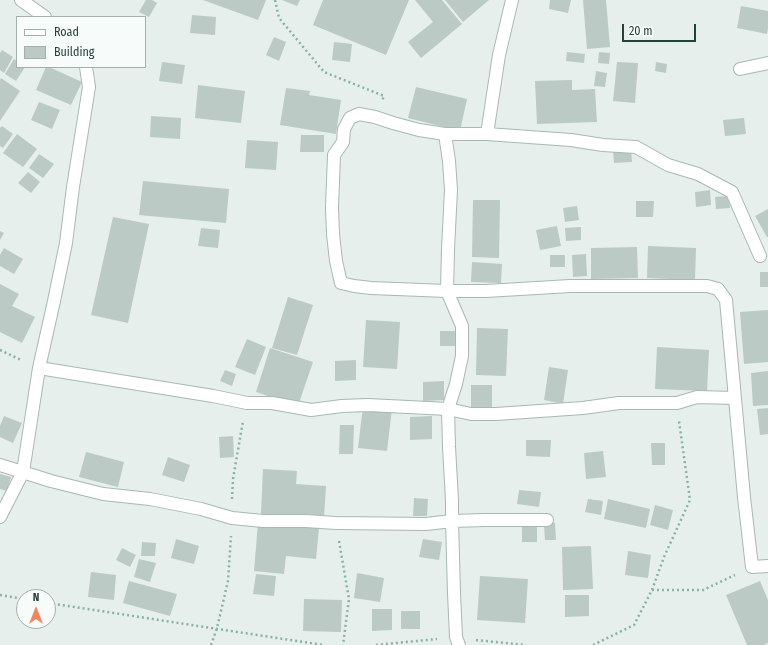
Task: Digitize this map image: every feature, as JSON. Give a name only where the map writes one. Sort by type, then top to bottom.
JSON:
[{"type":"street","points":[[21,0],[44,16]]},
{"type":"street","points":[[487,134],[499,55],[512,0]]},
{"type":"street","points":[[740,69],[768,63]]},
{"type":"street","points":[[0,517],[23,472],[39,368],[66,243],[89,87],[86,68]]},
{"type":"street","points":[[760,256],[732,192],[698,174],[668,165],[636,147],[603,145],[571,140],[487,134],[445,134],[418,130],[375,117],[359,114],[350,118],[344,129],[343,142],[334,155],[332,207],[333,234],[340,283],[371,288],[447,291],[486,291],[570,286],[707,286],[718,289],[726,300],[752,567],[768,566]]},
{"type":"street","points":[[445,134],[449,160],[451,190],[447,291],[462,326],[462,356],[456,384],[448,409],[456,638],[459,645]]},
{"type":"street","points":[[39,368],[213,396],[247,403],[272,403],[311,410],[342,406],[368,405],[448,409],[472,414],[496,414],[583,408],[619,403],[677,403],[697,397],[735,398]]},
{"type":"street","points":[[0,465],[103,494],[150,499],[201,509],[232,518],[263,521],[426,524],[452,521],[547,520]]},
{"type":"path","points":[[275,0],[278,18],[324,72],[384,96],[375,117]]},
{"type":"path","points":[[0,350],[39,368]]},
{"type":"path","points":[[593,645],[634,625],[652,590],[664,557],[690,500],[677,403]]},
{"type":"path","points":[[336,523],[349,599],[343,645]]},
{"type":"path","points":[[652,590],[703,590],[752,567]]},
{"type":"path","points":[[0,595],[16,598]]},
{"type":"path","points":[[56,604],[323,645]]},
{"type":"building","points":[[146,0],[152,0],[157,3],[149,17],[139,12]]},
{"type":"building","points":[[203,0],[266,0],[258,20]]},
{"type":"building","points":[[282,0],[300,0],[297,6]]},
{"type":"building","points":[[323,0],[409,0],[386,55],[313,25]]},
{"type":"building","points":[[415,0],[442,0],[462,24],[421,58],[408,42],[433,22]]},
{"type":"building","points":[[445,0],[489,0],[463,22]]},
{"type":"building","points":[[550,0],[571,0],[568,13],[549,9]]},
{"type":"building","points":[[583,0],[606,0],[610,47],[587,49]]},
{"type":"building","points":[[741,6],[768,11],[767,34],[737,28]]},
{"type":"building","points":[[192,15],[216,17],[215,35],[190,33]]},
{"type":"building","points":[[274,37],[286,42],[279,61],[266,55]]},
{"type":"building","points":[[334,42],[352,44],[350,62],[332,60]]},
{"type":"building","points":[[2,50],[13,57],[4,73],[0,70],[0,53]]},
{"type":"building","points":[[567,52],[585,54],[584,63],[566,61]]},
{"type":"building","points":[[599,52],[610,53],[609,64],[598,63]]},
{"type":"building","points":[[14,59],[16,60],[16,68],[24,68],[16,81],[5,74]]},
{"type":"building","points":[[162,62],[185,65],[182,84],[159,81]]},
{"type":"building","points":[[617,62],[638,63],[635,103],[613,101]]},
{"type":"building","points":[[656,62],[667,64],[666,73],[655,71]]},
{"type":"building","points":[[46,68],[51,68],[82,82],[71,105],[36,90]]},
{"type":"building","points":[[596,71],[607,73],[605,87],[594,86]]},
{"type":"building","points":[[1,78],[20,91],[0,121],[0,80]]},
{"type":"building","points":[[572,80],[572,90],[595,89],[597,122],[537,124],[535,81]]},
{"type":"building","points":[[198,85],[245,91],[241,123],[195,118]]},
{"type":"building","points":[[416,87],[467,99],[460,131],[408,118]]},
{"type":"building","points":[[286,88],[310,91],[309,95],[341,100],[336,134],[280,125]]},
{"type":"building","points":[[39,102],[60,110],[52,129],[31,120]]},
{"type":"building","points":[[151,116],[181,118],[180,139],[150,137]]},
{"type":"building","points":[[744,118],[746,134],[725,136],[723,120]]},
{"type":"building","points":[[2,126],[13,134],[3,148],[0,146],[0,128]]},
{"type":"building","points":[[17,134],[37,149],[23,167],[3,153]]},
{"type":"building","points":[[301,135],[324,135],[324,152],[300,152]]},
{"type":"building","points":[[247,140],[278,142],[276,170],[245,168]]},
{"type":"building","points":[[631,150],[632,162],[614,163],[613,151]]},
{"type":"building","points":[[39,154],[54,164],[43,178],[29,168]]},
{"type":"building","points":[[28,172],[40,182],[31,193],[18,183]]},
{"type":"building","points":[[143,181],[229,189],[226,223],[139,215]]},
{"type":"building","points":[[710,190],[711,205],[696,207],[695,192]]},
{"type":"building","points":[[729,196],[730,208],[716,209],[715,197]]},
{"type":"building","points":[[473,200],[500,200],[499,258],[472,257]]},
{"type":"building","points":[[636,201],[654,201],[653,217],[636,217]]},
{"type":"building","points":[[577,206],[579,220],[565,222],[563,208]]},
{"type":"building","points":[[768,209],[768,237],[767,237],[755,216]]},
{"type":"building","points":[[113,217],[149,224],[128,323],[91,315]]},
{"type":"building","points":[[557,226],[561,246],[540,250],[536,230]]},
{"type":"building","points":[[581,227],[581,240],[566,241],[565,228]]},
{"type":"building","points":[[201,228],[220,230],[218,248],[198,246]]},
{"type":"building","points":[[0,231],[4,233],[0,240]]},
{"type":"building","points":[[648,246],[696,248],[695,280],[647,278]]},
{"type":"building","points":[[637,247],[638,278],[591,279],[591,248]]},
{"type":"building","points":[[4,248],[23,259],[14,274],[0,266],[0,255]]},
{"type":"building","points":[[586,254],[587,276],[573,277],[572,255]]},
{"type":"building","points":[[550,255],[565,255],[565,267],[550,267]]},
{"type":"building","points":[[472,262],[502,264],[501,283],[471,282]]},
{"type":"building","points":[[760,272],[768,272],[768,287],[760,287]]},
{"type":"building","points":[[0,284],[19,294],[12,306],[35,317],[22,343],[0,332]]},
{"type":"building","points":[[288,297],[313,305],[297,355],[272,348]]},
{"type":"building","points":[[768,310],[768,362],[744,364],[740,312]]},
{"type":"building","points":[[366,320],[400,322],[397,369],[363,367]]},
{"type":"building","points":[[477,328],[508,329],[506,376],[476,375]]},
{"type":"building","points":[[440,331],[456,331],[456,346],[440,346]]},
{"type":"building","points":[[247,339],[266,347],[255,375],[235,367]]},
{"type":"building","points":[[657,347],[709,350],[707,391],[655,389]]},
{"type":"building","points":[[270,348],[313,362],[298,406],[256,392]]},
{"type":"building","points":[[356,360],[356,380],[335,381],[335,361]]},
{"type":"building","points":[[549,367],[568,370],[563,404],[544,400]]},
{"type":"building","points":[[225,370],[236,374],[232,386],[220,381]]},
{"type":"building","points":[[768,371],[768,405],[753,406],[751,373]]},
{"type":"building","points":[[444,381],[444,400],[423,401],[423,382]]},
{"type":"building","points":[[471,385],[492,385],[492,408],[471,408]]},
{"type":"building","points":[[363,406],[392,409],[387,451],[358,448]]},
{"type":"building","points":[[768,408],[768,434],[760,435],[757,409]]},
{"type":"building","points":[[4,416],[22,423],[13,443],[0,437],[0,426]]},
{"type":"building","points":[[432,416],[432,439],[410,440],[410,417]]},
{"type":"building","points":[[340,425],[354,425],[353,454],[339,454]]},
{"type":"building","points":[[233,436],[234,457],[220,458],[219,437]]},
{"type":"building","points":[[526,440],[551,440],[550,457],[526,456]]},
{"type":"building","points":[[651,443],[665,443],[665,465],[652,465]]},
{"type":"building","points":[[603,451],[606,477],[586,479],[584,453]]},
{"type":"building","points":[[86,452],[124,462],[118,487],[79,477]]},
{"type":"building","points":[[168,457],[190,465],[184,482],[162,475]]},
{"type":"building","points":[[263,469],[297,471],[296,484],[326,486],[324,518],[261,514]]},
{"type":"building","points":[[0,474],[11,477],[7,491],[0,489]]},
{"type":"building","points":[[519,490],[541,492],[539,507],[517,504]]},
{"type":"building","points":[[414,498],[428,499],[427,516],[413,516]]},
{"type":"building","points":[[588,499],[603,501],[601,515],[585,512]]},
{"type":"building","points":[[608,499],[650,509],[646,528],[604,519]]},
{"type":"building","points":[[655,505],[673,510],[668,530],[650,525]]},
{"type":"building","points":[[258,523],[319,528],[316,559],[286,556],[284,574],[254,571]]},
{"type":"building","points":[[522,523],[537,523],[537,542],[522,542]]},
{"type":"building","points":[[555,523],[556,540],[545,540],[544,524]]},
{"type":"building","points":[[176,539],[199,546],[194,564],[171,558]]},
{"type":"building","points":[[423,539],[442,542],[439,560],[419,557]]},
{"type":"building","points":[[142,542],[156,543],[155,556],[141,556]]},
{"type":"building","points":[[591,546],[593,589],[563,590],[562,547]]},
{"type":"building","points":[[122,548],[136,555],[130,567],[116,560]]},
{"type":"building","points":[[628,551],[651,555],[648,578],[625,575]]},
{"type":"building","points":[[139,559],[156,563],[150,582],[134,577]]},
{"type":"building","points":[[91,572],[116,575],[114,600],[88,597]]},
{"type":"building","points":[[357,573],[384,578],[380,602],[354,598]]},
{"type":"building","points":[[256,574],[276,576],[274,596],[253,594]]},
{"type":"building","points":[[480,576],[528,579],[525,623],[477,620]]},
{"type":"building","points":[[129,581],[177,594],[170,616],[123,603]]},
{"type":"building","points":[[760,581],[768,600],[768,643],[764,645],[747,645],[726,595]]},
{"type":"building","points":[[565,595],[589,595],[589,616],[565,617]]},
{"type":"building","points":[[304,599],[342,600],[341,632],[303,631]]},
{"type":"building","points":[[372,609],[392,609],[392,630],[372,631]]},
{"type":"building","points":[[401,611],[420,611],[420,629],[401,629]]}]
